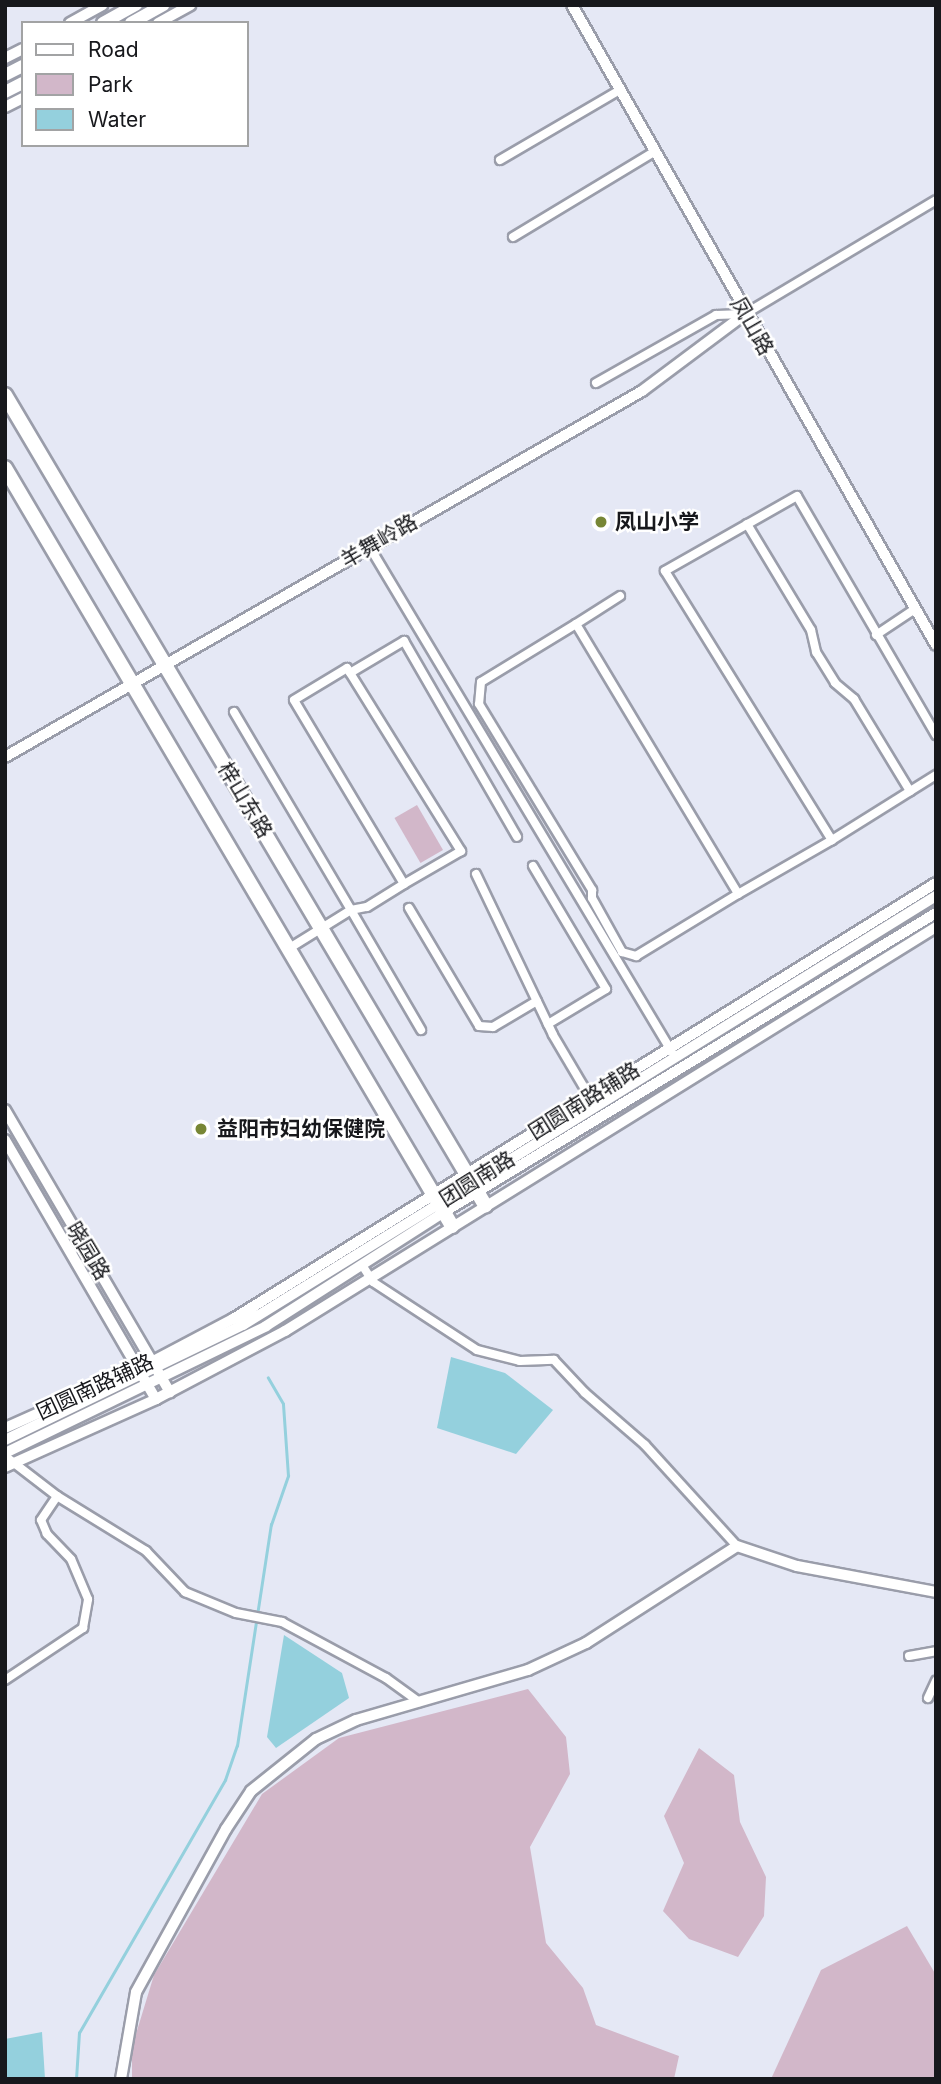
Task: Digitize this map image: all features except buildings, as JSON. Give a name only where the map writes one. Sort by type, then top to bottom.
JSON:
[{"type":"highway","name":"梓山东路","points":[[5,395],[475,1188]]},
{"type":"highway","name":"梓山东路","points":[[5,468],[452,1226]]},
{"type":"main road","points":[[107,21],[136,5]]},
{"type":"main road","points":[[135,21],[163,5]]},
{"type":"main road","points":[[5,75],[21,67]]},
{"type":"main road","points":[[5,93],[21,84]]},
{"type":"main road","name":"团圆南路","points":[[475,1188],[592,1102],[936,897]]},
{"type":"main road","name":"团圆南路","points":[[5,1455],[144,1377],[157,1364],[262,1314],[438,1203],[475,1188],[936,913]]},
{"type":"main road","name":"团圆南路","points":[[5,1440],[144,1377],[164,1380],[267,1326],[362,1265],[438,1203]]},
{"type":"main road","points":[[233,1319],[262,1314]]},
{"type":"street","points":[[74,21],[102,5]]},
{"type":"street","points":[[162,21],[190,5]]},
{"type":"street","name":"凤山路","points":[[572,5],[745,314],[936,645]]},
{"type":"street","points":[[5,58],[21,50]]},
{"type":"street","points":[[500,160],[618,90]]},
{"type":"street","points":[[5,107],[21,99]]},
{"type":"street","points":[[513,237],[654,152]]},
{"type":"street","points":[[596,383],[716,315],[745,314],[936,200]]},
{"type":"street","name":"羊舞岭路","points":[[5,757],[164,663],[642,391],[745,314]]},
{"type":"street","points":[[832,840],[665,570],[797,496],[936,735]]},
{"type":"street","points":[[747,524],[811,630],[816,652],[835,683],[854,699],[910,792]]},
{"type":"street","points":[[369,546],[672,1052],[936,883]]},
{"type":"street","points":[[620,596],[481,682],[479,704],[592,890],[592,898],[622,951],[636,956],[936,775]]},
{"type":"street","points":[[876,635],[915,609]]},
{"type":"street","points":[[576,624],[738,894]]},
{"type":"street","points":[[350,673],[404,641],[517,837]]},
{"type":"street","points":[[288,948],[351,910],[367,907],[461,851],[347,668],[294,700],[404,884]]},
{"type":"street","points":[[234,712],[421,1030]]},
{"type":"street","points":[[533,866],[606,989],[548,1024]]},
{"type":"street","points":[[475,874],[548,1024],[592,1102]]},
{"type":"street","points":[[410,908],[479,1026],[493,1027],[537,1001]]},
{"type":"street","name":"团圆南路辅路","points":[[10,1465],[156,1399],[285,1331],[452,1226],[475,1188],[936,927]]},
{"type":"street","name":"晓园路","points":[[5,1110],[157,1364],[170,1392]]},
{"type":"street","name":"晓园路","points":[[5,1140],[156,1399]]},
{"type":"street","name":"团圆南路辅路","points":[[157,1364],[438,1203]]},
{"type":"street","points":[[362,1265],[369,1277],[433,1325],[477,1350],[520,1362],[554,1360],[585,1394],[645,1445],[737,1546],[797,1566],[936,1592]]},
{"type":"street","name":"团圆南路辅路","points":[[5,1428],[144,1377]]},
{"type":"street","points":[[5,1455],[10,1465],[146,1551],[186,1592],[206,1603],[282,1622],[386,1678],[419,1702]]},
{"type":"street","points":[[5,1679],[83,1628],[88,1599],[71,1559],[47,1534],[41,1520],[57,1496]]},
{"type":"street","points":[[121,2079],[136,1992],[251,1791],[316,1739],[356,1720],[528,1670],[586,1643],[737,1546]]},
{"type":"street","points":[[909,1656],[936,1651]]},
{"type":"street","points":[[928,1698],[936,1681]]},
{"type":"green space","points":[[417,805],[443,850],[420,863],[394,818]]},
{"type":"green space","points":[[528,1689],[566,1737],[570,1774],[530,1847],[546,1943],[583,1988],[596,2025],[679,2056],[674,2079],[132,2079],[132,2047],[154,1975],[262,1794],[339,1738]]},
{"type":"green space","points":[[699,1748],[734,1775],[740,1822],[766,1877],[764,1916],[738,1957],[689,1939],[663,1911],[684,1863],[664,1816]]},
{"type":"green space","points":[[907,1926],[936,1975],[936,2079],[771,2079],[821,1970]]},
{"type":"water","points":[[451,1357],[505,1373],[553,1410],[516,1454],[437,1428]]},
{"type":"water","points":[[284,1635],[342,1673],[349,1698],[276,1748],[267,1737]]},
{"type":"water","points":[[42,2032],[45,2079],[5,2079],[5,2039]]},
{"type":"waterway","points":[[76,2079],[79,2033],[225,1780],[237,1746],[271,1525],[288,1476],[283,1404],[268,1378]]},
{"type":"place","name":"凤山小学","points":[[601,522]]},
{"type":"place","name":"益阳市妇幼保健院","points":[[201,1129]]}]
